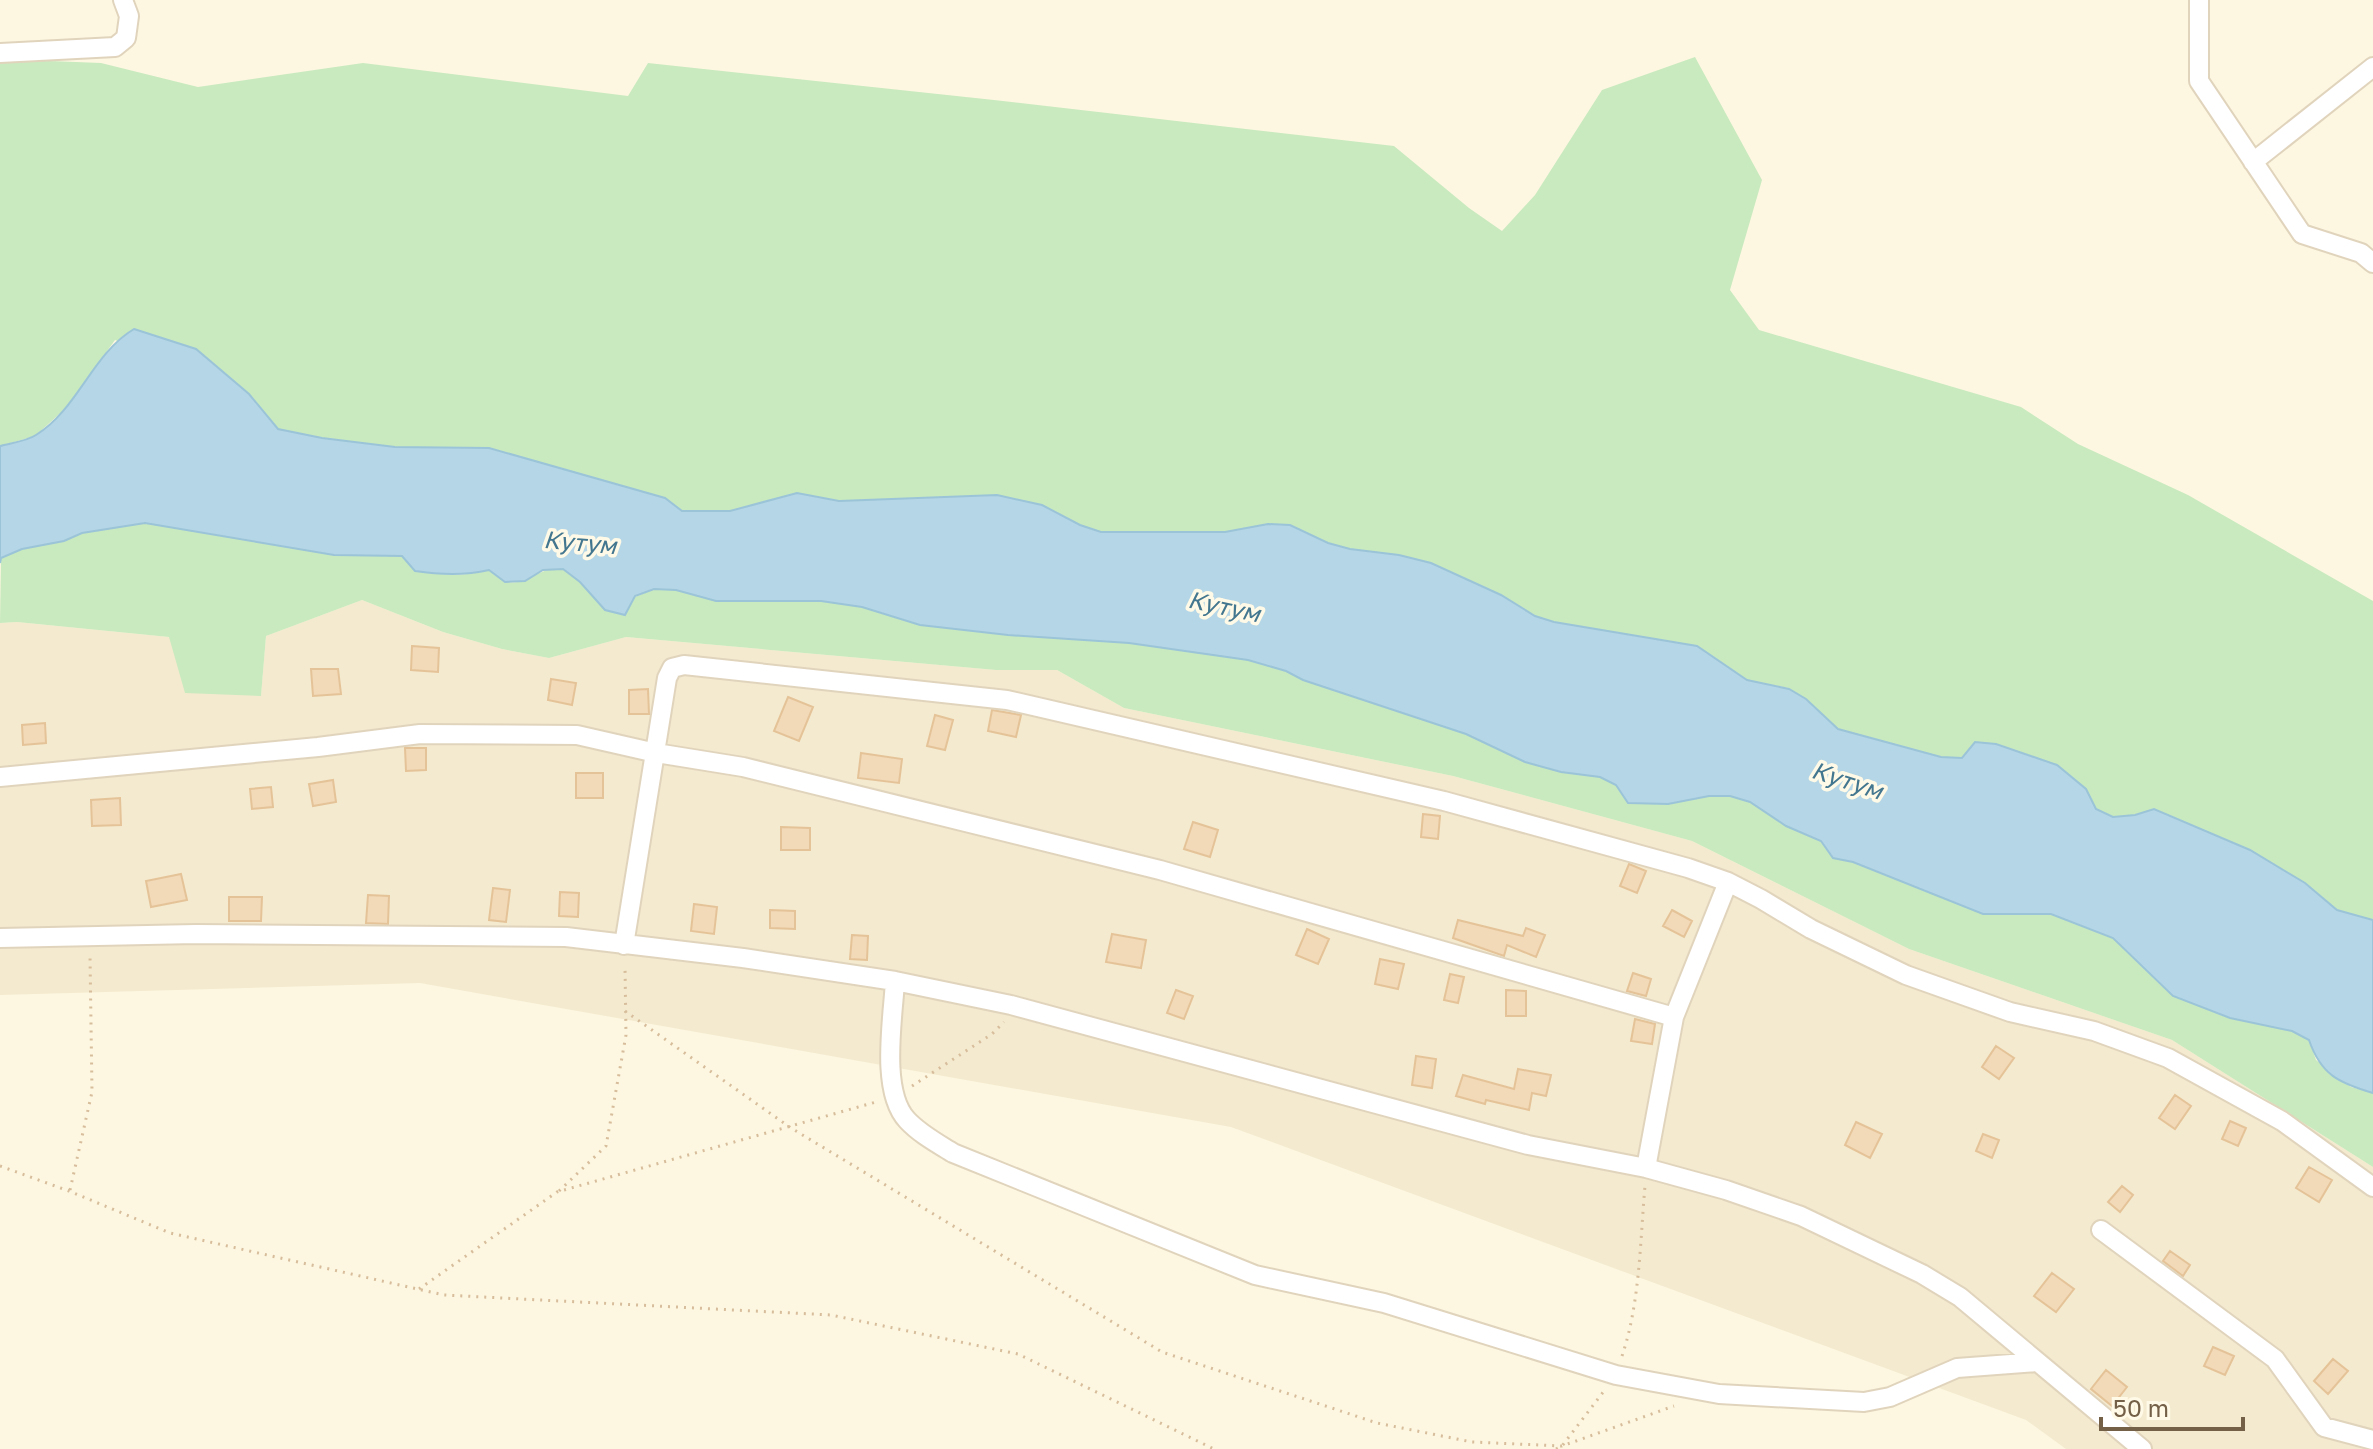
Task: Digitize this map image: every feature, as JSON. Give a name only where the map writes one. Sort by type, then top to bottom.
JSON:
[{"type":"street","points":[[0,53],[115,47],[126,38],[129,16],[123,0]]},
{"type":"street","points":[[2199,0],[2199,81],[2302,234],[2361,253],[2373,263]]},
{"type":"street","points":[[2253,162],[2373,67]]},
{"type":"street","points":[[624,945],[667,678],[672,668],[684,665],[1007,700],[1444,801],[1688,868],[1728,882],[1811,929],[1906,975],[2010,1012],[2094,1031],[2168,1058],[2282,1121],[2373,1187]]},
{"type":"street","points":[[0,777],[318,747],[420,734],[577,735],[656,753],[743,767],[1160,870],[1674,1017]]},
{"type":"street","points":[[1646,1168],[1674,1017],[1728,882]]},
{"type":"street","points":[[0,938],[566,937],[743,958],[895,981],[1011,1005],[1528,1145],[1646,1168],[1726,1190],[1801,1216],[1922,1274],[1960,1297],[2142,1449]]},
{"type":"street","points":[[895,981],[891,1069],[894,1097],[905,1119],[922,1134],[953,1153],[1255,1275],[1384,1303],[1616,1375],[1719,1394],[1864,1402],[1890,1397],[1957,1368],[2037,1362]]},
{"type":"street","points":[[2101,1230],[2275,1359],[2324,1427],[2373,1440]]},
{"type":"street","points":[[2337,1449],[2350,1434]]},
{"type":"path","points":[[69,1191],[92,1092],[89,936]]},
{"type":"path","points":[[544,1205],[606,1146],[626,1035],[624,945]]},
{"type":"path","points":[[419,1289],[557,1192],[894,1097],[992,1034],[1006,1020],[1011,1005]]},
{"type":"path","points":[[625,1011],[791,1128],[1162,1352],[1377,1423],[1472,1442],[1562,1446]]},
{"type":"path","points":[[0,1166],[170,1233],[444,1295],[831,1315],[1018,1354],[1214,1449]]},
{"type":"path","points":[[1562,1446],[1616,1375],[1631,1321],[1646,1168]]},
{"type":"path","points":[[1556,1449],[1681,1404]]},
{"type":"shaded area","points":[[362,600],[443,632],[502,649],[549,658],[626,637],[996,670],[1057,670],[1124,708],[1453,776],[1692,841],[1909,949],[2172,1040],[2373,1167],[2373,1449],[2066,1449],[2026,1420],[1231,1127],[420,983],[0,995],[0,623],[17,622],[169,637],[261,696],[266,636]]},
{"type":"green space","points":[[1695,57],[1762,180],[1730,290],[1759,330],[2021,407],[2078,444],[2188,495],[2373,601],[2373,920],[2337,910],[2305,883],[2250,850],[2154,809],[2124,816],[2108,816],[2095,808],[2086,789],[1962,759],[1941,757],[1838,729],[1806,699],[1788,688],[1747,680],[1697,646],[1554,622],[1535,616],[1501,595],[1431,563],[1399,555],[1350,549],[1328,543],[1290,525],[1268,524],[1225,532],[1101,532],[1042,505],[997,495],[839,501],[797,493],[730,511],[682,511],[665,498],[489,448],[395,447],[278,429],[249,394],[115,340],[66,408],[35,436],[0,446],[0,59],[101,63],[198,87],[363,63],[628,96],[648,63],[994,100],[1394,146],[1502,231],[1535,195],[1602,90]]},
{"type":"green space","points":[[145,523],[334,555],[402,556],[415,571],[461,574],[489,570],[502,580],[512,582],[520,582],[549,569],[564,570],[576,577],[605,610],[654,589],[676,590],[716,601],[821,601],[862,607],[920,625],[1008,635],[1129,643],[1248,660],[1466,734],[1525,762],[1561,772],[1600,777],[1668,804],[1709,796],[1730,796],[1750,802],[1786,826],[1821,841],[1833,858],[1853,862],[1983,914],[2051,914],[2113,938],[2173,996],[2230,1018],[2293,1031],[2309,1040],[2316,1060],[2351,1087],[2373,1093],[2373,1167],[2172,1040],[1909,949],[1692,841],[1453,776],[1124,708],[1057,670],[996,670],[626,637],[549,658],[502,649],[443,632],[362,600],[266,636],[261,696],[185,693],[169,637],[17,622],[0,623],[1,558],[22,549],[64,541],[82,533]]},
{"type":"water","name":"Кутум","points":[[134,329],[196,349],[249,394],[278,429],[395,447],[489,448],[665,498],[682,511],[730,511],[797,493],[839,501],[997,495],[1042,505],[1101,532],[1225,532],[1268,524],[1290,525],[1328,543],[1350,549],[1399,555],[1431,563],[1501,595],[1535,616],[1554,622],[1697,646],[1747,680],[1789,689],[1806,699],[1838,729],[1941,757],[1962,758],[1975,742],[1996,744],[2057,765],[2086,789],[2096,809],[2113,817],[2154,809],[2250,850],[2305,883],[2337,910],[2373,920],[2373,1093],[2333,1076],[2319,1062],[2309,1040],[2292,1031],[2230,1018],[2173,996],[2113,938],[2051,914],[1983,914],[1853,862],[1833,858],[1821,841],[1786,826],[1750,802],[1730,796],[1709,796],[1668,804],[1628,803],[1616,785],[1600,777],[1561,772],[1525,762],[1466,734],[1248,660],[1129,643],[1008,635],[920,625],[862,607],[821,601],[716,601],[676,590],[654,589],[635,596],[625,615],[605,610],[580,582],[563,569],[543,570],[525,581],[505,582],[489,570],[461,574],[415,571],[402,556],[334,555],[145,523],[82,533],[64,541],[22,549],[1,558],[0,563],[0,446],[32,437],[51,424],[107,352]]},
{"type":"building","points":[[412,646],[439,648],[438,672],[411,670]]},
{"type":"building","points":[[311,669],[338,669],[341,694],[313,696]]},
{"type":"building","points":[[551,679],[576,683],[572,705],[548,700]]},
{"type":"building","points":[[648,689],[649,714],[629,714],[629,690]]},
{"type":"building","points":[[788,697],[813,707],[799,741],[774,731]]},
{"type":"building","points":[[992,710],[1021,715],[1016,737],[988,731]]},
{"type":"building","points":[[935,715],[953,720],[945,750],[927,746]]},
{"type":"building","points":[[45,723],[46,743],[23,745],[22,725]]},
{"type":"building","points":[[405,748],[426,748],[426,770],[406,771]]},
{"type":"building","points":[[861,753],[902,759],[899,783],[858,778]]},
{"type":"building","points":[[576,773],[603,773],[603,798],[576,798]]},
{"type":"building","points":[[333,780],[336,802],[313,806],[309,784]]},
{"type":"building","points":[[271,787],[273,807],[252,809],[250,789]]},
{"type":"building","points":[[120,798],[121,825],[92,826],[91,800]]},
{"type":"building","points":[[1423,814],[1440,816],[1438,839],[1421,837]]},
{"type":"building","points":[[1193,822],[1218,830],[1210,857],[1184,849]]},
{"type":"building","points":[[781,827],[810,828],[810,850],[781,850]]},
{"type":"building","points":[[1629,864],[1646,871],[1637,893],[1620,886]]},
{"type":"building","points":[[181,874],[187,900],[151,907],[146,881]]},
{"type":"building","points":[[493,888],[510,890],[506,922],[489,920]]},
{"type":"building","points":[[560,892],[579,893],[578,917],[559,916]]},
{"type":"building","points":[[368,895],[389,896],[388,924],[366,923]]},
{"type":"building","points":[[229,897],[262,897],[261,921],[229,921]]},
{"type":"building","points":[[694,904],[717,907],[714,934],[691,931]]},
{"type":"building","points":[[770,910],[795,911],[795,929],[770,928]]},
{"type":"building","points":[[1672,910],[1692,921],[1684,937],[1663,926]]},
{"type":"building","points":[[1458,920],[1523,936],[1526,928],[1545,935],[1536,957],[1507,945],[1504,956],[1453,938]]},
{"type":"building","points":[[1307,929],[1329,939],[1318,964],[1296,955]]},
{"type":"building","points":[[1112,934],[1146,940],[1141,968],[1106,962]]},
{"type":"building","points":[[852,935],[868,936],[867,960],[850,959]]},
{"type":"building","points":[[1380,959],[1404,964],[1398,989],[1375,984]]},
{"type":"building","points":[[1633,973],[1651,979],[1646,996],[1627,991]]},
{"type":"building","points":[[1450,974],[1464,977],[1458,1003],[1444,1000]]},
{"type":"building","points":[[1176,990],[1193,996],[1184,1019],[1167,1013]]},
{"type":"building","points":[[1506,990],[1526,991],[1526,1016],[1506,1016]]},
{"type":"building","points":[[1635,1019],[1655,1024],[1652,1044],[1631,1041]]},
{"type":"building","points":[[1996,1046],[2014,1058],[1999,1079],[1982,1067]]},
{"type":"building","points":[[1416,1056],[1436,1059],[1432,1088],[1412,1085]]},
{"type":"building","points":[[1518,1069],[1551,1075],[1546,1096],[1532,1093],[1529,1110],[1456,1096],[1463,1075],[1514,1089]]},
{"type":"building","points":[[2175,1095],[2191,1106],[2175,1129],[2159,1118]]},
{"type":"building","points":[[2230,1121],[2246,1128],[2238,1146],[2222,1139]]},
{"type":"building","points":[[1856,1122],[1882,1134],[1870,1158],[1845,1145]]},
{"type":"building","points":[[1983,1134],[1999,1140],[1992,1158],[1976,1151]]},
{"type":"building","points":[[2309,1167],[2332,1180],[2319,1202],[2296,1188]]},
{"type":"building","points":[[2122,1186],[2133,1195],[2120,1212],[2108,1202]]},
{"type":"building","points":[[2170,1251],[2190,1265],[2183,1276],[2163,1261]]},
{"type":"building","points":[[2052,1273],[2074,1289],[2056,1312],[2034,1296]]},
{"type":"building","points":[[2213,1347],[2234,1356],[2225,1375],[2204,1366]]},
{"type":"building","points":[[2333,1359],[2348,1371],[2328,1394],[2314,1381]]},
{"type":"building","points":[[2106,1370],[2127,1387],[2112,1406],[2091,1389]]}]
